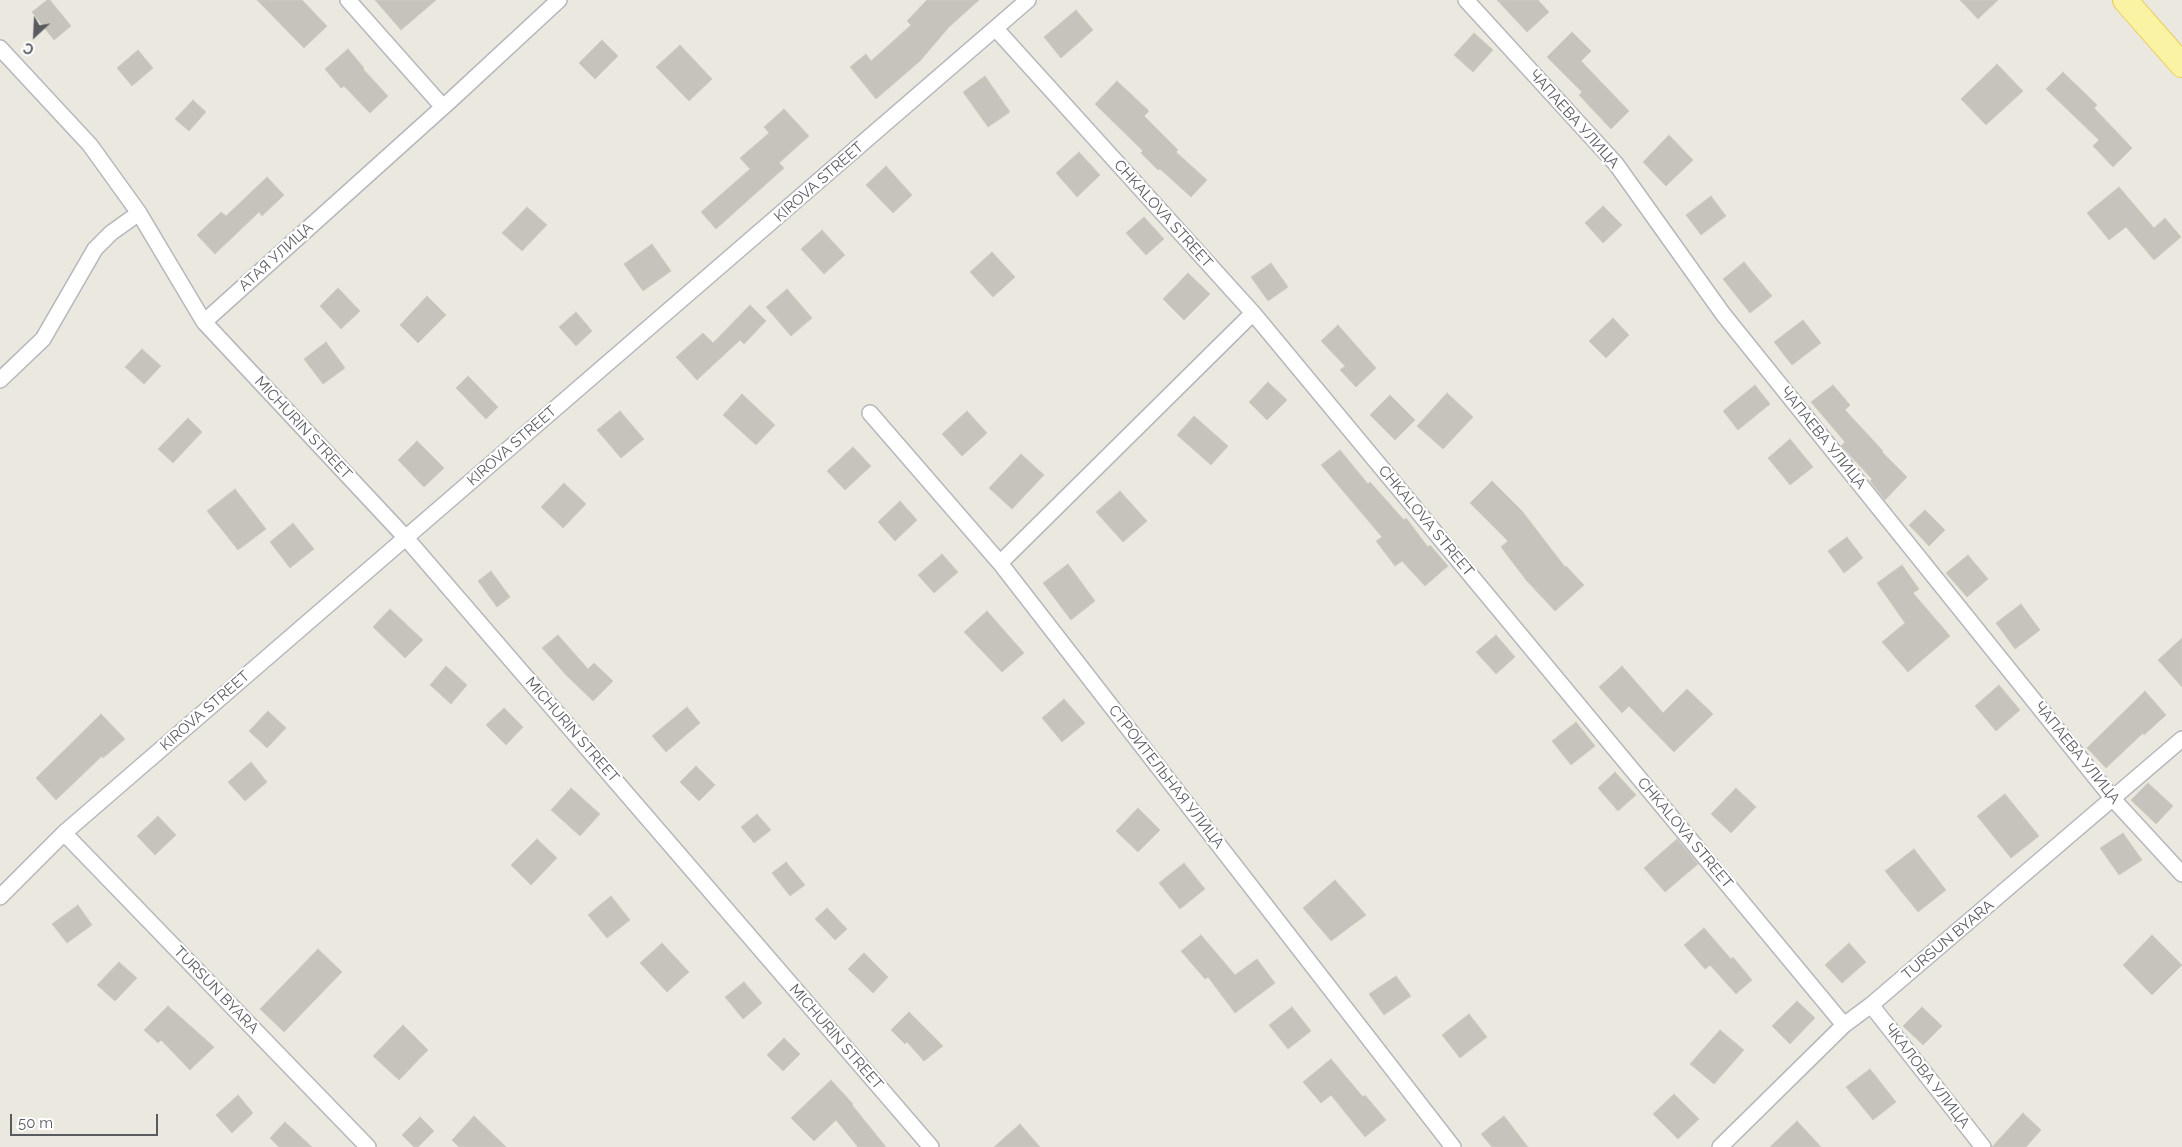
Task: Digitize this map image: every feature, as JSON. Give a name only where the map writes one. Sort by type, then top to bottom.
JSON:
[{"type":"main road","points":[[2125,0],[2182,65]]},
{"type":"street","points":[[348,0],[443,107]]},
{"type":"street","name":"АТАЯ УЛИЦА","points":[[204,322],[559,0]]},
{"type":"street","name":"KIROVA STREET","points":[[0,897],[64,833],[1028,0]]},
{"type":"street","name":"ЧАПАЕВА УЛИЦА","points":[[1466,0],[1616,164],[1723,314],[2113,799],[2182,874]]},
{"type":"street","name":"CHKALOVA STREET","points":[[996,29],[1253,313],[1844,1025]]},
{"type":"street","points":[[0,48],[90,145],[139,213],[204,322]]},
{"type":"street","points":[[0,380],[43,339],[95,249],[111,232],[139,213]]},
{"type":"street","points":[[1000,563],[1253,313]]},
{"type":"street","name":"MICHURIN STREET","points":[[204,322],[406,538],[931,1147]]},
{"type":"street","name":"СТРОИТЕЛЬНАЯ УЛИЦА","points":[[870,413],[1000,563],[1453,1147]]},
{"type":"street","name":"TURSUN BYARA","points":[[1720,1147],[1844,1025],[1871,1005],[2182,739]]},
{"type":"street","name":"TURSUN BYARA","points":[[64,833],[368,1147]]},
{"type":"street","name":"ЧКАЛОВА УЛИЦА","points":[[1871,1005],[1983,1147]]},
{"type":"building","points":[[47,0],[50,0],[71,26],[54,40],[32,12]]},
{"type":"building","points":[[257,0],[302,0],[327,26],[304,48]]},
{"type":"building","points":[[375,0],[436,0],[401,30]]},
{"type":"building","points":[[927,0],[979,0],[949,27],[920,61],[876,99],[850,67],[866,54],[871,61],[911,25],[907,21]]},
{"type":"building","points":[[1497,0],[1538,0],[1549,12],[1527,32]]},
{"type":"building","points":[[1960,0],[1998,0],[1978,19]]},
{"type":"building","points":[[1076,10],[1093,30],[1061,58],[1044,37]]},
{"type":"building","points":[[1572,32],[1591,51],[1581,61],[1629,111],[1611,129],[1579,95],[1582,92],[1547,57]]},
{"type":"building","points":[[1474,33],[1493,50],[1473,72],[1454,55]]},
{"type":"building","points":[[602,40],[618,56],[595,79],[579,63]]},
{"type":"building","points":[[680,45],[712,79],[689,101],[656,67]]},
{"type":"building","points":[[348,49],[363,69],[388,96],[370,113],[344,86],[341,88],[325,69]]},
{"type":"building","points":[[138,50],[153,68],[132,86],[117,68]]},
{"type":"building","points":[[1997,64],[2023,91],[1986,125],[1961,99]]},
{"type":"building","points":[[2063,72],[2097,105],[2094,108],[2132,148],[2113,167],[2093,146],[2099,140],[2046,89]]},
{"type":"building","points":[[985,76],[1010,112],[988,127],[963,92]]},
{"type":"building","points":[[1117,81],[1149,111],[1144,116],[1178,150],[1176,152],[1207,180],[1191,197],[1160,169],[1158,170],[1141,153],[1143,151],[1095,104]]},
{"type":"building","points":[[193,100],[206,112],[189,131],[175,119]]},
{"type":"building","points":[[784,109],[809,136],[779,163],[784,168],[716,229],[701,212],[750,169],[740,158],[769,133],[764,127]]},
{"type":"building","points":[[1669,135],[1693,160],[1666,186],[1643,162]]},
{"type":"building","points":[[1079,152],[1100,175],[1077,197],[1056,173]]},
{"type":"building","points":[[886,166],[912,195],[893,213],[866,185]]},
{"type":"building","points":[[267,177],[284,195],[262,216],[259,212],[215,254],[197,235],[221,212],[226,216]]},
{"type":"building","points":[[2119,187],[2154,228],[2165,218],[2181,237],[2154,260],[2126,227],[2109,240],[2087,213]]},
{"type":"building","points":[[1711,196],[1726,216],[1701,235],[1686,215]]},
{"type":"building","points":[[1603,206],[1622,225],[1603,243],[1585,223]]},
{"type":"building","points":[[527,207],[547,225],[522,251],[502,233]]},
{"type":"building","points":[[1144,217],[1164,239],[1146,255],[1126,233]]},
{"type":"building","points":[[822,230],[845,255],[824,274],[801,249]]},
{"type":"building","points":[[652,244],[671,271],[643,291],[624,264]]},
{"type":"building","points":[[992,252],[1015,277],[993,297],[970,272]]},
{"type":"building","points":[[1744,262],[1772,296],[1750,313],[1723,279]]},
{"type":"building","points":[[1271,263],[1288,287],[1268,301],[1251,277]]},
{"type":"building","points":[[1188,273],[1210,294],[1184,320],[1163,299]]},
{"type":"building","points":[[338,288],[360,311],[341,329],[320,306]]},
{"type":"building","points":[[787,289],[812,318],[791,336],[766,307]]},
{"type":"building","points":[[427,296],[446,315],[418,343],[400,325]]},
{"type":"building","points":[[750,305],[766,321],[744,344],[740,340],[697,380],[676,357],[703,333],[713,343]]},
{"type":"building","points":[[576,312],[592,331],[576,346],[559,327]]},
{"type":"building","points":[[1613,318],[1629,335],[1606,358],[1589,341]]},
{"type":"building","points":[[1803,320],[1821,343],[1792,365],[1774,342]]},
{"type":"building","points":[[1338,325],[1376,368],[1356,387],[1340,370],[1345,366],[1321,341]]},
{"type":"building","points":[[326,342],[345,368],[323,384],[304,359]]},
{"type":"building","points":[[142,349],[161,366],[144,384],[125,367]]},
{"type":"building","points":[[468,376],[498,407],[486,419],[456,388]]},
{"type":"building","points":[[1268,382],[1287,400],[1267,420],[1249,402]]},
{"type":"building","points":[[1755,385],[1770,404],[1738,430],[1723,411]]},
{"type":"building","points":[[1833,385],[1850,405],[1845,410],[1907,477],[1885,500],[1870,481],[1872,479],[1841,446],[1845,442],[1811,402]]},
{"type":"building","points":[[1447,393],[1473,417],[1443,449],[1417,426]]},
{"type":"building","points":[[742,394],[775,425],[756,445],[723,415]]},
{"type":"building","points":[[1390,395],[1415,420],[1395,440],[1370,415]]},
{"type":"building","points":[[620,411],[644,439],[621,458],[597,430]]},
{"type":"building","points":[[967,411],[987,433],[962,456],[942,434]]},
{"type":"building","points":[[1194,416],[1228,446],[1211,465],[1177,435]]},
{"type":"building","points":[[188,418],[202,432],[173,463],[158,449]]},
{"type":"building","points":[[1790,439],[1813,467],[1790,485],[1768,458]]},
{"type":"building","points":[[417,441],[444,468],[424,487],[398,460]]},
{"type":"building","points":[[853,447],[871,466],[845,490],[827,471]]},
{"type":"building","points":[[1340,450],[1368,484],[1370,482],[1404,520],[1406,518],[1428,547],[1430,545],[1448,566],[1425,586],[1402,561],[1395,566],[1376,541],[1382,537],[1321,465]]},
{"type":"building","points":[[1021,454],[1044,475],[1012,509],[989,488]]},
{"type":"building","points":[[1492,481],[1522,511],[1565,567],[1584,585],[1555,611],[1526,580],[1501,547],[1508,541],[1470,503]]},
{"type":"building","points":[[564,483],[586,504],[563,528],[541,507]]},
{"type":"building","points":[[235,489],[266,529],[238,550],[207,511]]},
{"type":"building","points":[[1120,491],[1147,521],[1123,542],[1096,512]]},
{"type":"building","points":[[900,501],[917,520],[895,541],[878,522]]},
{"type":"building","points":[[1925,510],[1945,530],[1929,546],[1909,525]]},
{"type":"building","points":[[293,523],[314,549],[290,568],[270,542]]},
{"type":"building","points":[[1847,537],[1863,558],[1844,573],[1828,551]]},
{"type":"building","points":[[942,554],[958,572],[934,593],[918,575]]},
{"type":"building","points":[[1968,555],[1988,579],[1967,597],[1946,573]]},
{"type":"building","points":[[1068,564],[1095,601],[1071,620],[1043,583]]},
{"type":"building","points":[[1902,565],[1919,589],[1913,593],[1950,636],[1908,672],[1882,642],[1905,623],[1877,583]]},
{"type":"building","points":[[491,571],[510,597],[497,607],[478,581]]},
{"type":"building","points":[[2021,604],[2040,630],[2015,649],[1996,623]]},
{"type":"building","points":[[390,609],[423,640],[405,658],[373,627]]},
{"type":"building","points":[[987,611],[1024,653],[1002,672],[964,632]]},
{"type":"building","points":[[558,635],[588,669],[594,663],[613,681],[593,701],[542,648]]},
{"type":"building","points":[[1496,635],[1515,657],[1496,674],[1476,652]]},
{"type":"building","points":[[2182,638],[2182,687],[2158,660]]},
{"type":"building","points":[[446,666],[467,685],[451,704],[430,685]]},
{"type":"building","points":[[1622,666],[1663,713],[1687,689],[1713,714],[1674,752],[1629,706],[1622,713],[1599,687]]},
{"type":"building","points":[[1999,685],[2020,710],[1996,731],[1975,706]]},
{"type":"building","points":[[2145,691],[2166,715],[2144,735],[2143,733],[2106,768],[2087,748]]},
{"type":"building","points":[[1064,699],[1085,723],[1062,742],[1042,718]]},
{"type":"building","points":[[687,707],[700,723],[666,752],[652,736]]},
{"type":"building","points":[[504,708],[523,727],[506,745],[486,725]]},
{"type":"building","points":[[268,711],[286,728],[267,748],[249,731]]},
{"type":"building","points":[[101,714],[125,739],[103,758],[102,756],[56,800],[36,778]]},
{"type":"building","points":[[1576,722],[1595,746],[1571,765],[1552,741]]},
{"type":"building","points":[[251,762],[267,782],[245,801],[228,782]]},
{"type":"building","points":[[696,766],[715,785],[699,801],[680,782]]},
{"type":"building","points":[[1615,772],[1636,795],[1618,811],[1598,788]]},
{"type":"building","points":[[2148,783],[2173,806],[2156,824],[2131,800]]},
{"type":"building","points":[[571,788],[600,814],[580,836],[551,810]]},
{"type":"building","points":[[1736,788],[1756,807],[1731,833],[1711,814]]},
{"type":"building","points":[[2005,794],[2039,836],[2011,858],[1977,816]]},
{"type":"building","points":[[1138,808],[1160,830],[1138,852],[1116,831]]},
{"type":"building","points":[[757,814],[771,830],[754,843],[741,827]]},
{"type":"building","points":[[158,816],[176,835],[155,855],[137,836]]},
{"type":"building","points":[[2123,833],[2142,860],[2119,875],[2100,848]]},
{"type":"building","points":[[537,839],[557,858],[531,885],[511,865]]},
{"type":"building","points":[[1677,839],[1698,864],[1665,892],[1644,868]]},
{"type":"building","points":[[1914,849],[1946,890],[1918,912],[1885,871]]},
{"type":"building","points":[[786,862],[805,885],[790,896],[772,873]]},
{"type":"building","points":[[1184,863],[1205,889],[1180,909],[1159,883]]},
{"type":"building","points":[[1335,880],[1366,915],[1331,941],[1303,908]]},
{"type":"building","points":[[611,896],[630,920],[607,938],[588,915]]},
{"type":"building","points":[[78,905],[92,925],[67,943],[52,924]]},
{"type":"building","points":[[827,908],[847,929],[835,940],[815,919]]},
{"type":"building","points":[[1704,928],[1731,959],[1733,957],[1752,980],[1736,994],[1710,965],[1705,969],[1684,945]]},
{"type":"building","points":[[1201,935],[1235,975],[1257,959],[1275,983],[1235,1013],[1208,977],[1205,979],[1181,951]]},
{"type":"building","points":[[2152,935],[2182,965],[2152,995],[2123,965]]},
{"type":"building","points":[[662,943],[689,972],[667,992],[640,963]]},
{"type":"building","points":[[1849,943],[1866,962],[1842,983],[1825,965]]},
{"type":"building","points":[[318,949],[342,972],[284,1032],[260,1009]]},
{"type":"building","points":[[864,953],[888,977],[873,993],[848,969]]},
{"type":"building","points":[[119,962],[137,978],[115,1001],[97,985]]},
{"type":"building","points":[[1396,976],[1411,996],[1384,1015],[1369,994]]},
{"type":"building","points":[[744,982],[762,1003],[743,1019],[725,997]]},
{"type":"building","points":[[1797,1001],[1815,1018],[1790,1044],[1772,1026]]},
{"type":"building","points":[[168,1006],[214,1047],[190,1070],[161,1040],[158,1043],[144,1030]]},
{"type":"building","points":[[1292,1007],[1311,1031],[1288,1049],[1269,1025]]},
{"type":"building","points":[[1922,1007],[1942,1026],[1923,1045],[1903,1026]]},
{"type":"building","points":[[909,1012],[943,1046],[924,1061],[907,1042],[905,1044],[891,1030]]},
{"type":"building","points":[[1469,1014],[1487,1037],[1460,1058],[1442,1035]]},
{"type":"building","points":[[403,1025],[428,1050],[399,1080],[373,1056]]},
{"type":"building","points":[[1720,1030],[1744,1050],[1714,1084],[1690,1064]]},
{"type":"building","points":[[784,1038],[800,1054],[783,1071],[767,1055]]},
{"type":"building","points":[[1331,1059],[1363,1097],[1365,1095],[1386,1120],[1365,1137],[1331,1095],[1321,1103],[1303,1082]]},
{"type":"building","points":[[1870,1069],[1896,1102],[1873,1120],[1846,1087]]},
{"type":"building","points":[[831,1080],[853,1104],[886,1147],[858,1147],[836,1120],[814,1141],[791,1118]]},
{"type":"building","points":[[1674,1094],[1699,1119],[1678,1139],[1653,1114]]},
{"type":"building","points":[[238,1095],[253,1113],[232,1133],[216,1115]]},
{"type":"building","points":[[2023,1113],[2041,1130],[2026,1147],[1992,1147]]},
{"type":"building","points":[[474,1116],[506,1147],[459,1147],[452,1140]]},
{"type":"building","points":[[1504,1116],[1528,1147],[1492,1147],[1481,1134]]},
{"type":"building","points":[[420,1117],[434,1131],[418,1147],[414,1147],[402,1135]]},
{"type":"building","points":[[1797,1121],[1821,1147],[1770,1147]]},
{"type":"building","points":[[285,1122],[312,1147],[279,1147],[270,1138]]},
{"type":"building","points":[[1020,1124],[1040,1147],[994,1147]]}]
